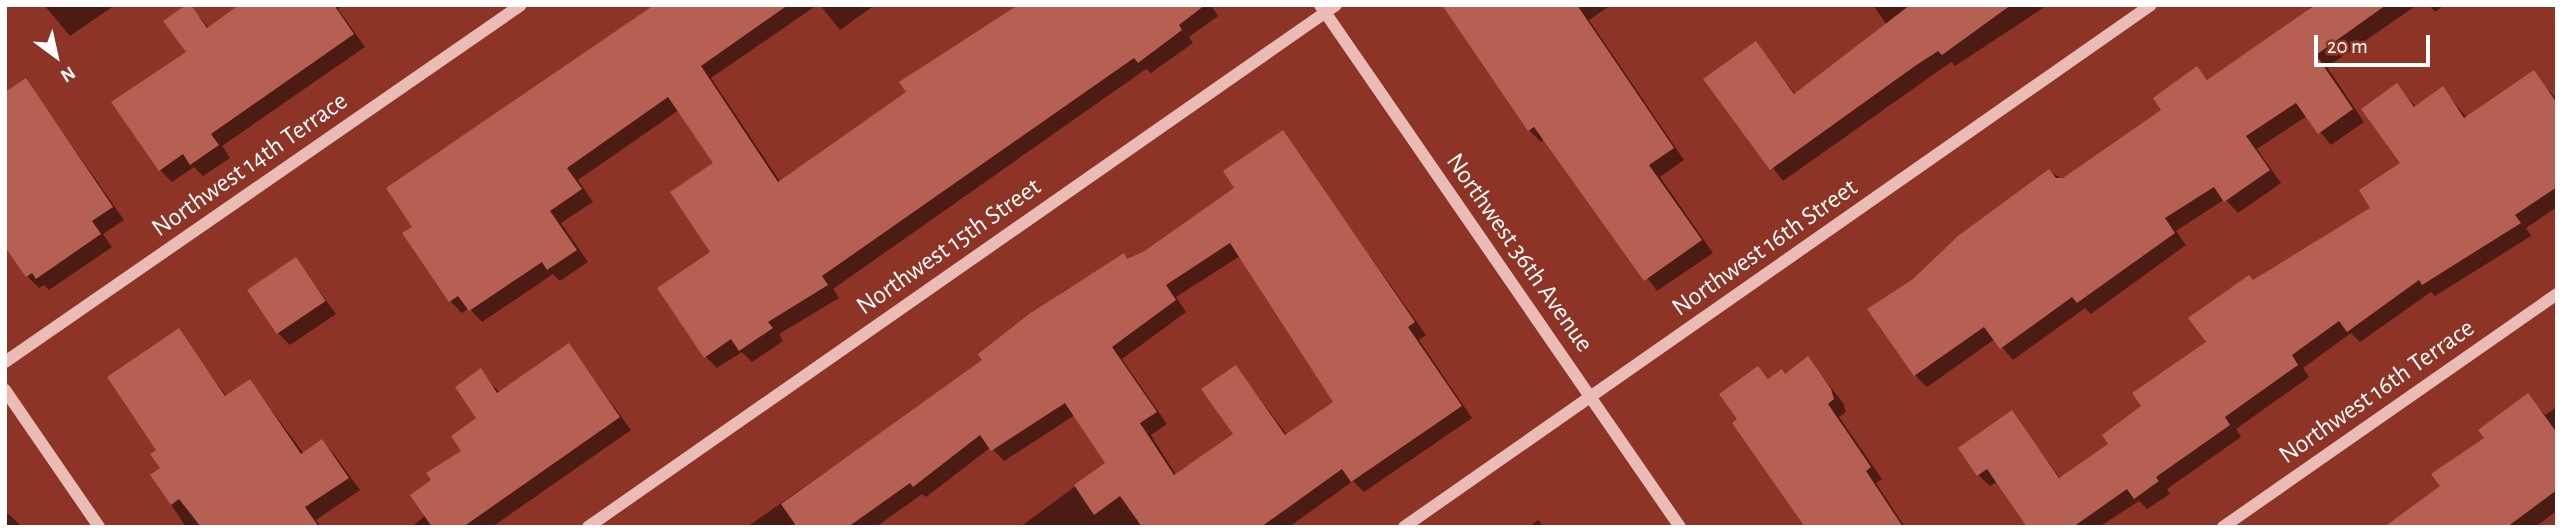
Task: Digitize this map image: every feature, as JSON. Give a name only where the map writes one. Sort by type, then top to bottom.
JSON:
[{"type":"street","name":"Northwest 14th Terrace","points":[[5,362],[521,5]]},
{"type":"street","name":"Northwest 15th Street","points":[[588,527],[1323,9],[1336,5]]},
{"type":"street","name":"Northwest 16th Street","points":[[1404,527],[2151,5]]},
{"type":"street","name":"Northwest 36th Avenue","points":[[1323,9],[1680,527]]},
{"type":"street","name":"Northwest 16th Terrace","points":[[2223,527],[2557,294]]},
{"type":"street","points":[[5,390],[99,527]]},
{"type":"building","points":[[186,5],[191,5],[207,28],[239,5],[334,5],[354,34],[211,134],[219,145],[190,165],[183,154],[159,171],[111,102],[186,52],[163,21]]},
{"type":"building","points":[[654,5],[788,5],[701,66],[778,182],[906,92],[899,82],[1018,5],[1205,5],[1179,25],[1182,30],[1138,63],[1134,58],[822,276],[828,285],[768,322],[773,328],[739,351],[731,339],[704,358],[657,288],[710,252],[670,192],[713,163],[668,97],[567,168],[582,189],[550,211],[577,250],[547,270],[542,262],[469,311],[458,296],[449,302],[402,233],[412,227],[386,188]]},
{"type":"building","points":[[1442,5],[1577,5],[1674,148],[1649,165],[1702,240],[1644,281],[1534,127],[1528,131]]},
{"type":"building","points":[[1910,5],[2011,5],[1942,55],[1938,51],[1915,66],[1770,170],[1703,79],[1756,41],[1794,94]]},
{"type":"building","points":[[2315,5],[2386,5],[2316,55],[2353,109],[2318,134],[2296,103],[2246,136],[2270,170],[2224,202],[2214,187],[2165,218],[2175,233],[2077,303],[2072,297],[2000,349],[1984,327],[1914,376],[1867,309],[1913,279],[1958,236],[2049,169],[2056,178],[2063,178],[2161,110],[2153,98],[2197,66],[2207,80]]},
{"type":"building","points":[[2534,70],[2557,103],[2557,187],[2515,215],[2521,223],[2422,285],[2419,280],[2347,332],[2339,321],[2292,355],[2298,365],[2225,417],[2230,425],[2156,477],[2159,481],[2134,499],[2127,489],[2073,527],[2027,527],[1987,469],[1977,476],[1958,448],[2012,410],[2059,478],[2108,444],[2102,435],[2141,406],[2132,393],[2206,342],[2188,318],[2249,275],[2253,280],[2370,208],[2359,190],[2400,163],[2361,109],[2397,83],[2414,107],[2443,86],[2464,118]]},
{"type":"building","points":[[26,78],[113,207],[92,221],[101,234],[36,279],[32,273],[26,277],[5,247],[5,92]]},
{"type":"building","points":[[1283,130],[1415,322],[1408,327],[1462,406],[1351,482],[1342,469],[1261,527],[1142,527],[1120,496],[1094,515],[1074,485],[1105,463],[1065,403],[991,451],[980,435],[913,487],[910,483],[848,527],[797,527],[781,504],[982,360],[978,354],[1029,314],[1124,253],[1127,259],[1143,252],[1234,188],[1223,171]],"holes":[[[1230,243],[1333,402],[1285,435],[1236,365],[1201,389],[1233,434],[1174,475],[1140,423],[1157,412],[1112,347],[1176,300],[1166,285]]]},
{"type":"building","points":[[296,257],[326,301],[277,334],[247,290]]},
{"type":"building","points":[[179,328],[225,396],[250,379],[301,454],[322,439],[349,478],[305,507],[319,527],[201,527],[179,499],[171,505],[150,475],[160,468],[150,454],[156,450],[107,377]]},
{"type":"building","points":[[569,343],[620,417],[463,527],[432,527],[410,495],[431,480],[426,473],[461,451],[451,436],[476,418],[455,387],[481,368],[497,393]]},
{"type":"building","points":[[1808,356],[1831,389],[1834,399],[1828,404],[1871,467],[1866,471],[1903,527],[1805,527],[1732,423],[1737,419],[1719,394],[1758,366],[1768,379],[1782,369],[1785,374]]},
{"type":"building","points":[[2528,393],[2557,433],[2557,490],[2507,527],[2384,527],[2440,486],[2431,474],[2484,438],[2478,430]]}]
